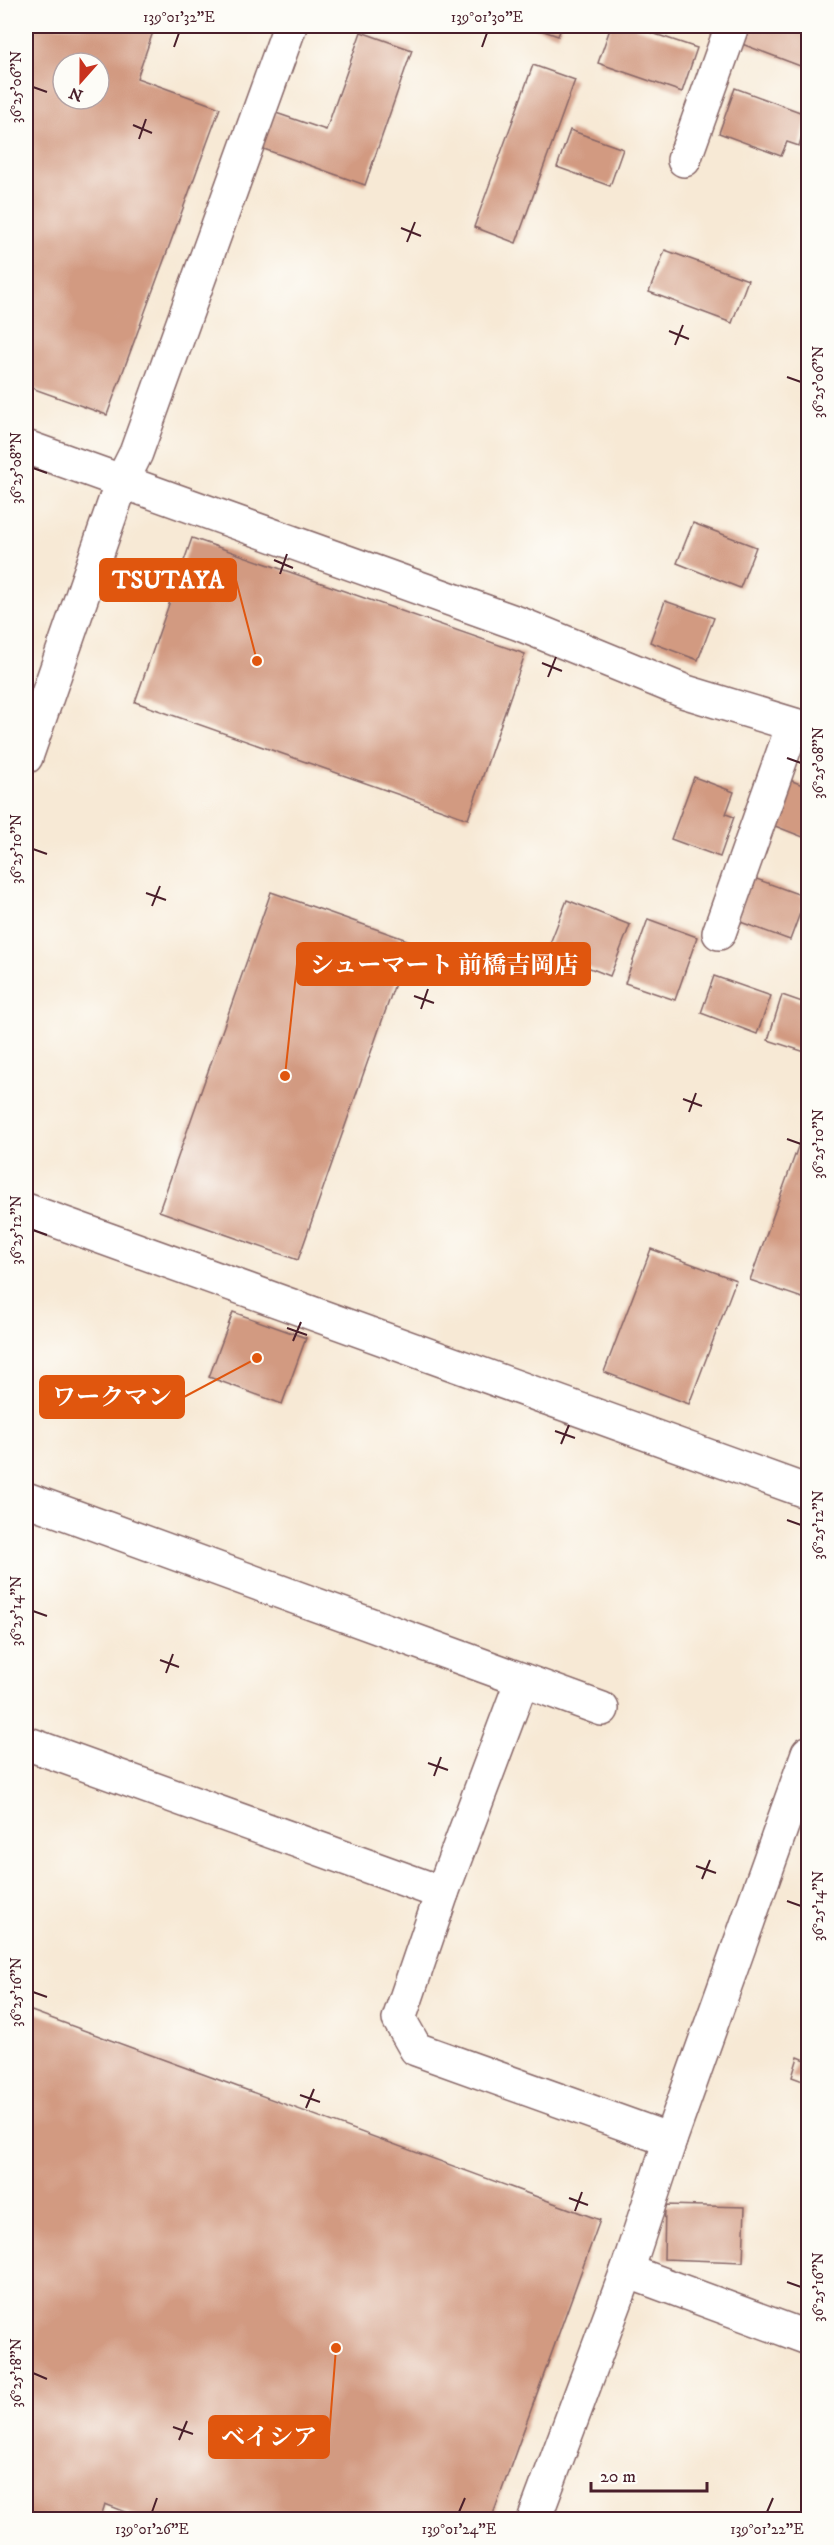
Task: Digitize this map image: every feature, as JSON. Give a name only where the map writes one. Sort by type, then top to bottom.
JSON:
[{"type":"street","points":[[26,757],[122,481],[135,453],[290,26]]},
{"type":"street","points":[[684,160],[732,26]]},
{"type":"street","points":[[26,447],[520,624],[686,692],[801,727],[719,933]]},
{"type":"street","points":[[26,1210],[808,1492]]},
{"type":"street","points":[[26,1499],[602,1709]]},
{"type":"street","points":[[522,1680],[442,1893],[399,2019],[416,2049],[670,2140]]},
{"type":"street","points":[[26,1743],[442,1893]]},
{"type":"street","points":[[534,2520],[627,2271],[670,2140],[808,1753]]},
{"type":"street","points":[[627,2271],[808,2338]]},
{"type":"building","points":[[26,26],[155,26],[137,78],[220,108],[107,415],[26,386]]},
{"type":"building","points":[[530,26],[562,26],[558,36]]},
{"type":"building","points":[[611,26],[631,26],[697,48],[682,92],[598,63]]},
{"type":"building","points":[[749,26],[808,26],[808,69],[742,44]]},
{"type":"building","points":[[361,32],[412,50],[365,185],[261,148],[273,112],[326,130]]},
{"type":"building","points":[[533,65],[575,80],[516,243],[474,227]]},
{"type":"building","points":[[735,88],[808,115],[799,146],[787,142],[781,156],[719,133]]},
{"type":"building","points":[[570,130],[623,149],[610,186],[557,167]]},
{"type":"building","points":[[665,250],[748,280],[732,323],[649,292]]},
{"type":"building","points":[[693,523],[756,547],[740,588],[677,563]]},
{"type":"building","points":[[192,538],[525,654],[468,819],[135,702]]},
{"type":"building","points":[[665,601],[714,618],[698,660],[650,642]]},
{"type":"building","points":[[694,777],[734,792],[726,814],[734,817],[720,857],[671,839]]},
{"type":"building","points":[[787,779],[808,787],[808,839],[770,824]]},
{"type":"building","points":[[751,877],[806,897],[790,940],[735,920]]},
{"type":"building","points":[[271,892],[410,941],[298,1260],[159,1211]]},
{"type":"building","points":[[567,900],[630,925],[610,976],[547,951]]},
{"type":"building","points":[[648,919],[697,937],[675,1000],[625,983]]},
{"type":"building","points":[[714,976],[771,996],[757,1034],[701,1013]]},
{"type":"building","points":[[782,995],[808,1004],[808,1053],[768,1040]]},
{"type":"building","points":[[808,1119],[808,1300],[750,1280]]},
{"type":"building","points":[[651,1249],[736,1280],[689,1404],[604,1372]]},
{"type":"building","points":[[233,1312],[306,1338],[282,1404],[209,1377]]},
{"type":"building","points":[[26,2009],[600,2220],[491,2520],[147,2520],[105,2504],[100,2520],[26,2520]]},
{"type":"building","points":[[798,2057],[808,2061],[808,2083],[792,2077]]},
{"type":"building","points":[[665,2205],[745,2207],[743,2262],[664,2259]]},
{"type":"place","name":"TSUTAYA","points":[[257,661]]},
{"type":"place","name":"シューマート 前橋吉岡店","points":[[285,1076]]},
{"type":"place","name":"ワークマン","points":[[257,1358]]},
{"type":"place","name":"ベイシア","points":[[336,2348]]}]
